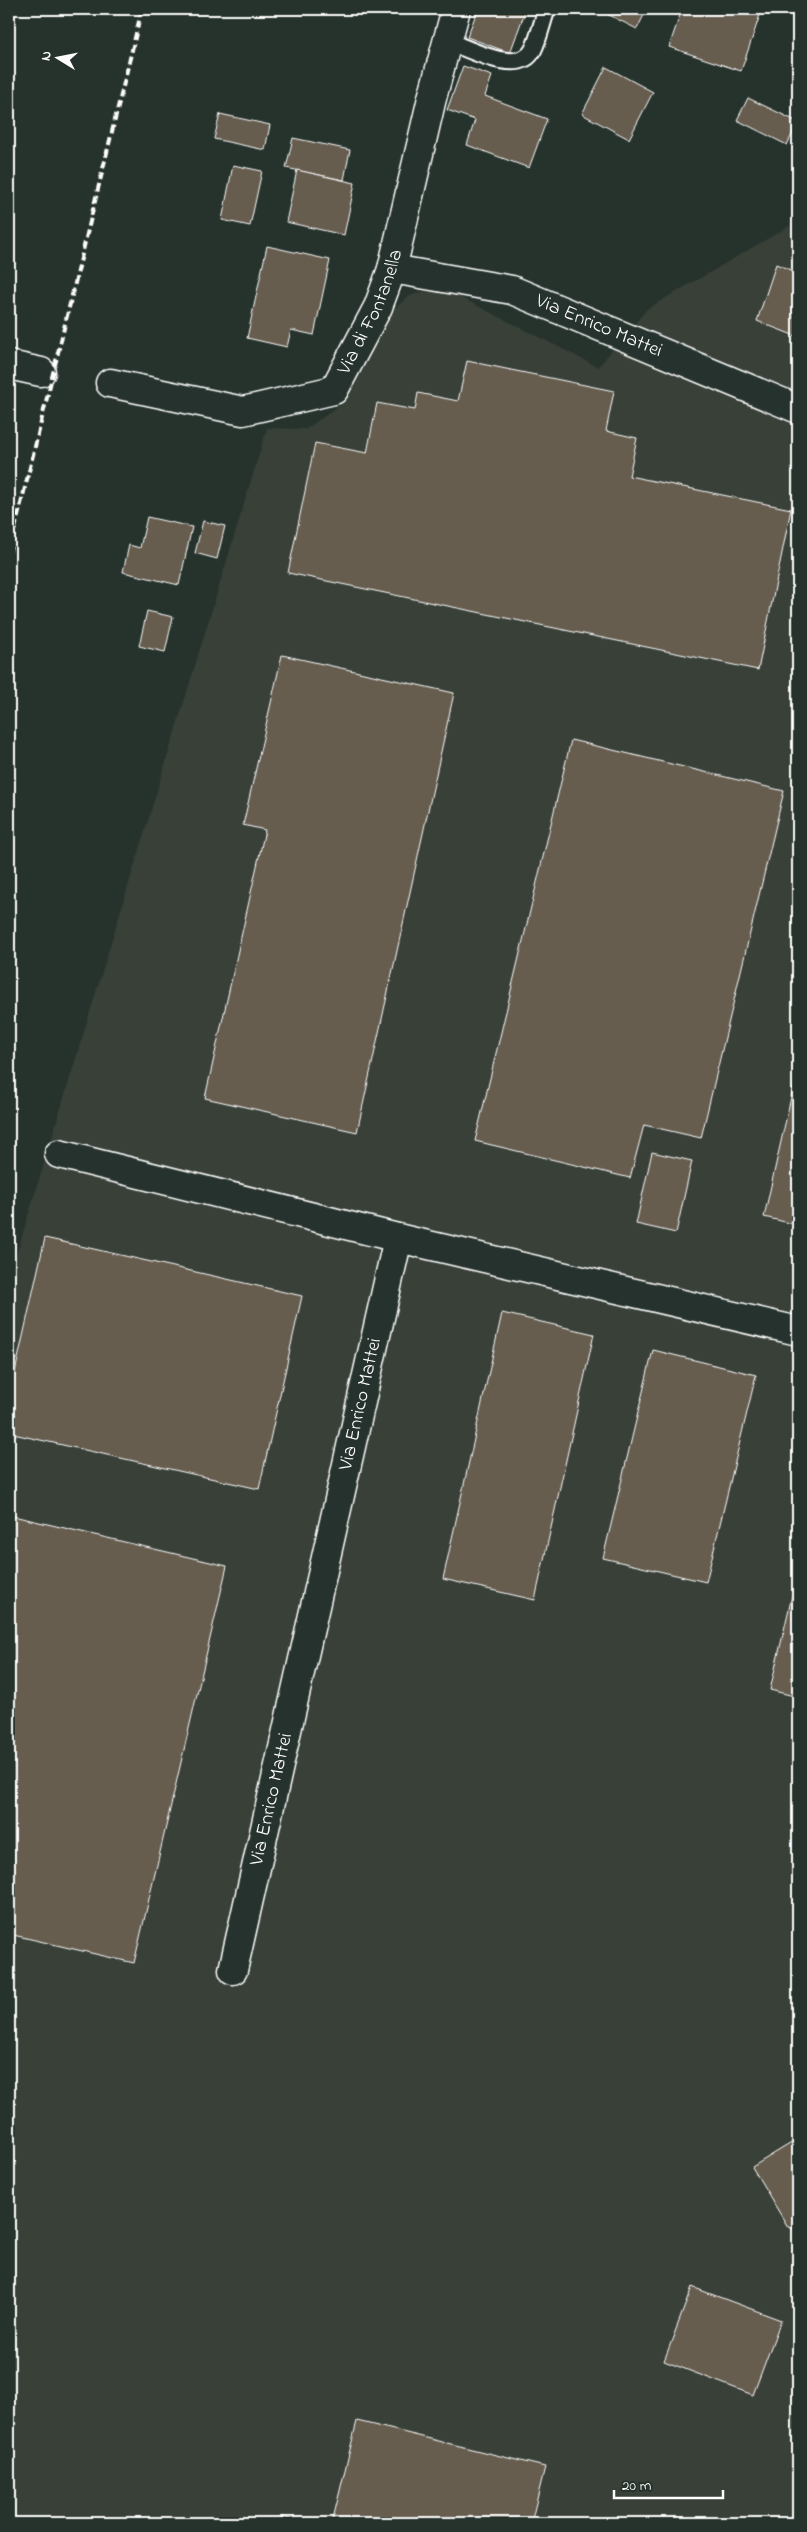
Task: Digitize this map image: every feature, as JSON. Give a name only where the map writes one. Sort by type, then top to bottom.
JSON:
[{"type":"street","name":"Via di Fontanella","points":[[110,383],[242,411],[334,390],[378,307],[392,269],[456,9]]},
{"type":"street","name":"Via Enrico Mattei","points":[[392,269],[512,290],[798,409]]},
{"type":"street","points":[[9,365],[41,372]]},
{"type":"street","points":[[59,1154],[398,1238],[798,1331]]},
{"type":"street","name":"Via Enrico Mattei","points":[[233,1970],[398,1238]]},
{"type":"lane","points":[[447,41],[506,63],[521,62],[532,51],[546,9]]},
{"type":"shaded area","points":[[798,221],[798,2523],[9,2523],[9,1279],[267,428],[306,429],[342,404],[382,319],[408,297],[420,292],[448,291],[598,367],[647,309]]},
{"type":"building","points":[[478,9],[526,9],[510,53],[467,37]]},
{"type":"building","points":[[597,9],[647,9],[637,29]]},
{"type":"building","points":[[682,9],[762,9],[741,71],[669,47]]},
{"type":"building","points":[[463,66],[492,76],[485,96],[547,119],[529,168],[467,145],[475,120],[447,110]]},
{"type":"building","points":[[606,67],[653,92],[629,139],[582,114]]},
{"type":"building","points":[[748,98],[798,122],[787,145],[737,120]]},
{"type":"building","points":[[220,114],[270,125],[265,150],[214,139]]},
{"type":"building","points":[[293,138],[350,150],[344,180],[286,168]]},
{"type":"building","points":[[233,165],[262,171],[250,226],[222,220]]},
{"type":"building","points":[[297,170],[355,183],[344,235],[286,222]]},
{"type":"building","points":[[267,246],[330,260],[314,335],[291,330],[287,347],[247,338]]},
{"type":"building","points":[[776,264],[798,273],[798,337],[757,321]]},
{"type":"building","points":[[467,361],[614,391],[606,431],[637,438],[629,476],[791,509],[758,670],[288,573],[315,443],[367,453],[377,403],[415,410],[418,393],[458,401]]},
{"type":"building","points":[[147,517],[192,527],[179,585],[123,572],[129,545],[140,548]]},
{"type":"building","points":[[203,521],[225,526],[217,559],[195,553]]},
{"type":"building","points":[[147,611],[173,617],[165,652],[139,646]]},
{"type":"building","points":[[282,655],[454,693],[357,1132],[205,1098],[265,830],[243,825]]},
{"type":"building","points":[[571,740],[784,791],[701,1138],[644,1125],[630,1178],[475,1141]]},
{"type":"building","points":[[798,1066],[798,1225],[764,1217]]},
{"type":"building","points":[[652,1152],[692,1161],[676,1233],[636,1224]]},
{"type":"building","points":[[45,1238],[302,1296],[259,1489],[9,1433],[9,1399]]},
{"type":"building","points":[[502,1313],[594,1334],[535,1600],[443,1579]]},
{"type":"building","points":[[653,1350],[756,1375],[706,1582],[603,1558]]},
{"type":"building","points":[[9,1515],[227,1566],[134,1963],[9,1934]]},
{"type":"building","points":[[798,1570],[798,1697],[770,1690]]},
{"type":"building","points":[[798,2139],[798,2230],[788,2227],[752,2167]]},
{"type":"building","points":[[692,2287],[781,2320],[753,2395],[664,2361]]},
{"type":"building","points":[[357,2421],[545,2467],[531,2523],[332,2523]]},
{"type":"building","points":[[282,2517],[308,2523],[281,2523]]},
{"type":"railway","points":[[9,553],[142,9]]}]
